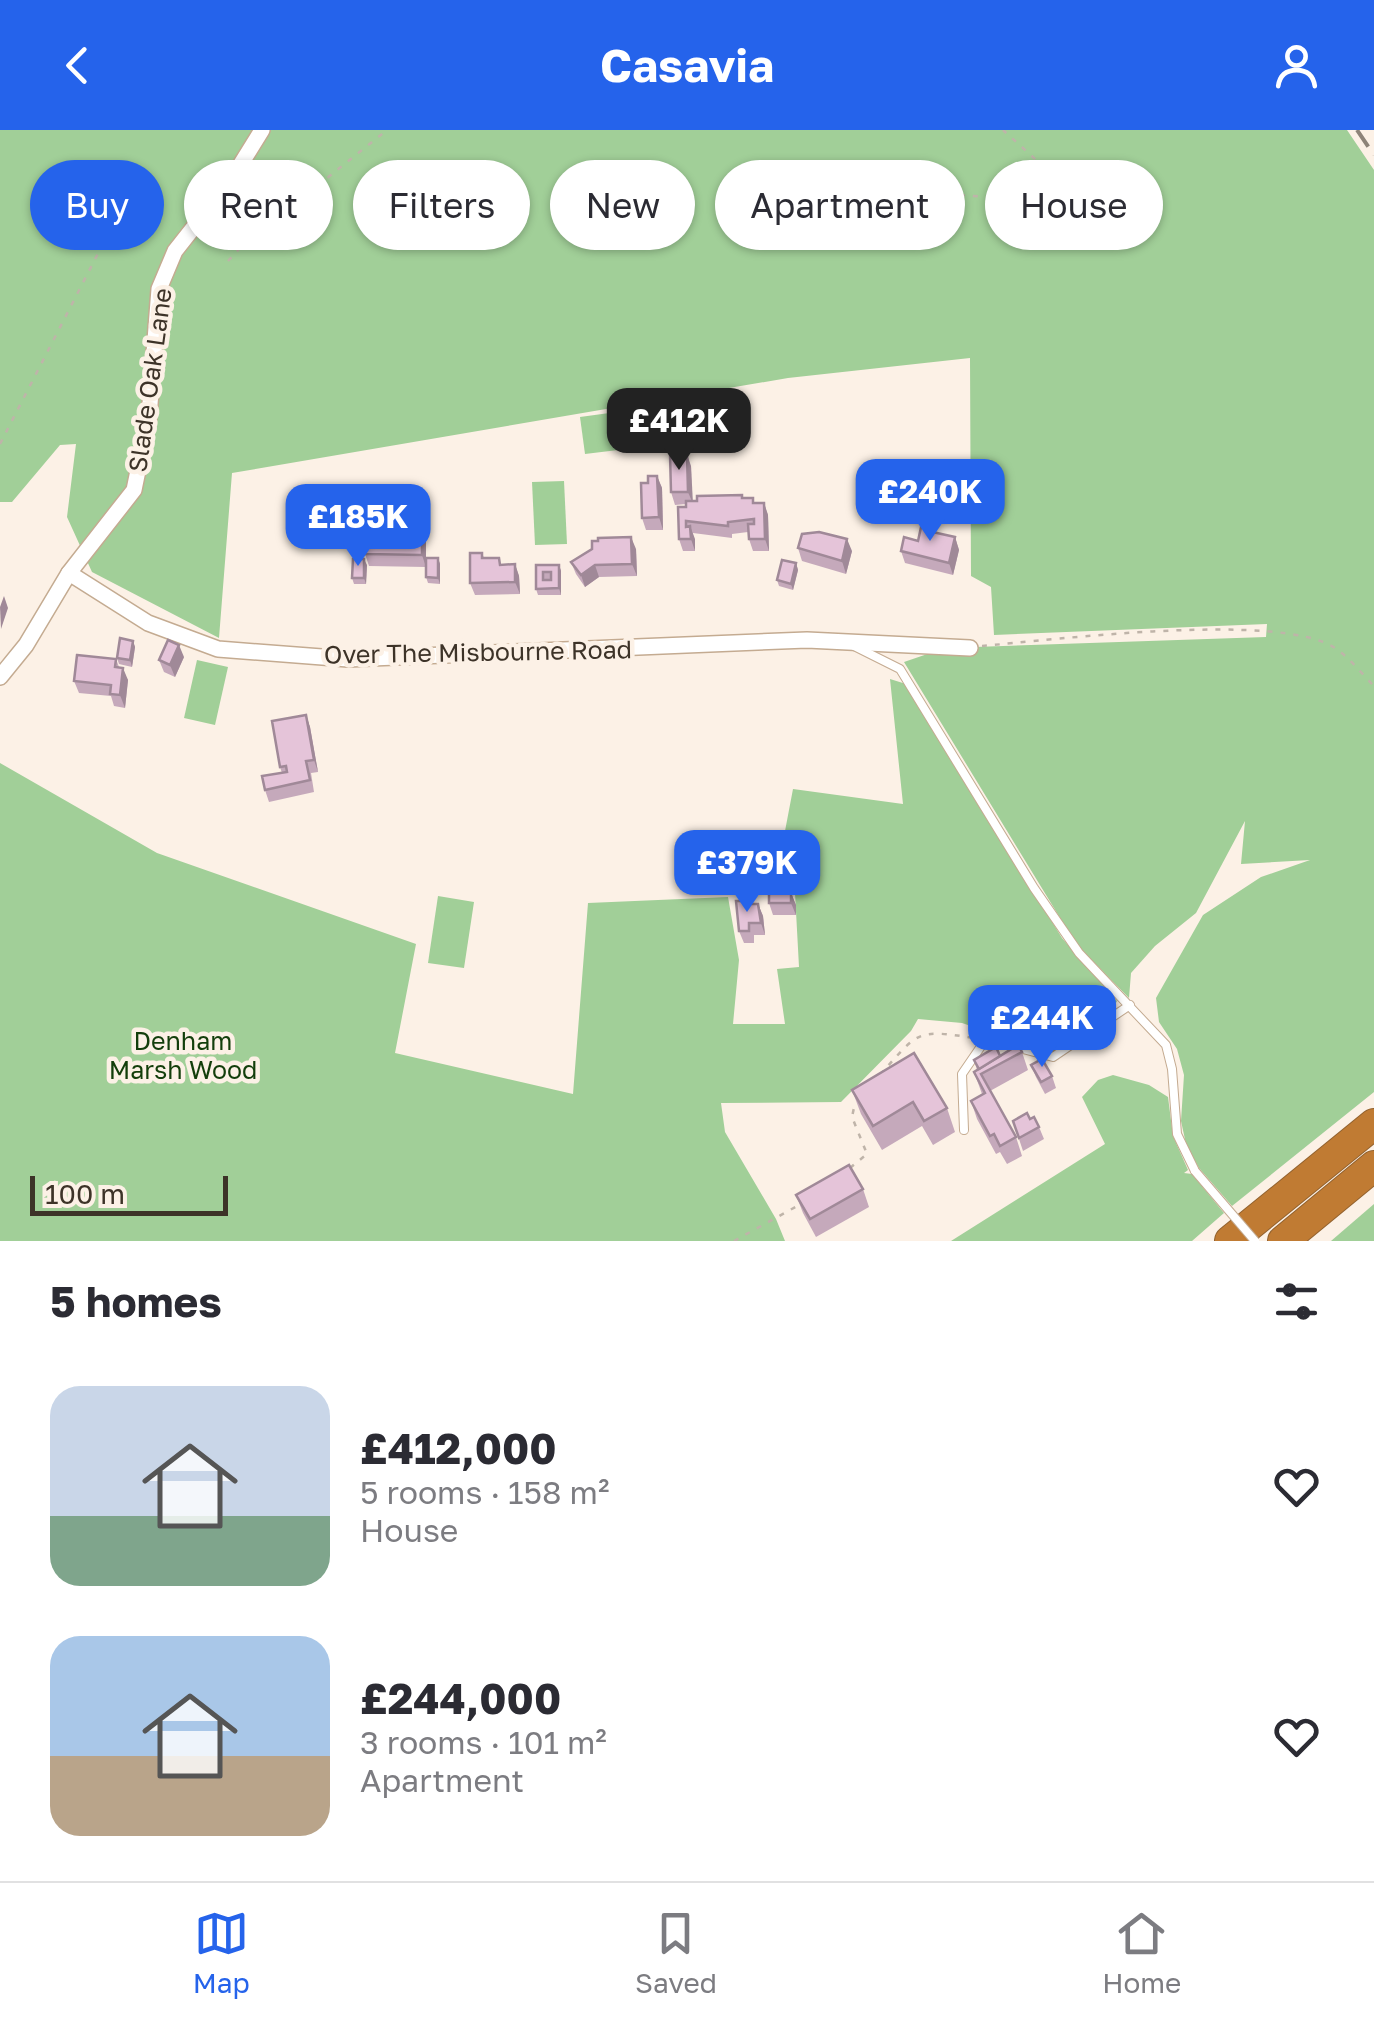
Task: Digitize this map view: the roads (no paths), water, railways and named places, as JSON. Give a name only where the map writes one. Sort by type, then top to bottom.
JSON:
[{"type":"highway","points":[[1230,1241],[1374,1124]]},
{"type":"highway","points":[[1283,1241],[1374,1166]]},
{"type":"street","name":"Slade Oak Lane","points":[[0,677],[26,645],[69,573],[134,490],[148,417],[159,289],[175,252],[231,180],[262,130]]},
{"type":"street","name":"Over The Misbourne Road","points":[[69,573],[148,622],[218,649],[348,659],[847,641],[970,648]]},
{"type":"lane","points":[[847,641],[865,654],[900,669],[1079,953],[1166,1045],[1172,1069],[1177,1134],[1195,1171],[1254,1241]]},
{"type":"lane","points":[[964,1130],[962,1074],[986,1039],[1053,1057],[1130,1005]]},
{"type":"railway","points":[[1357,130],[1374,155]]},
{"type":"park label","name":"Denham Marsh Wood","points":[[183,1056]]}]
